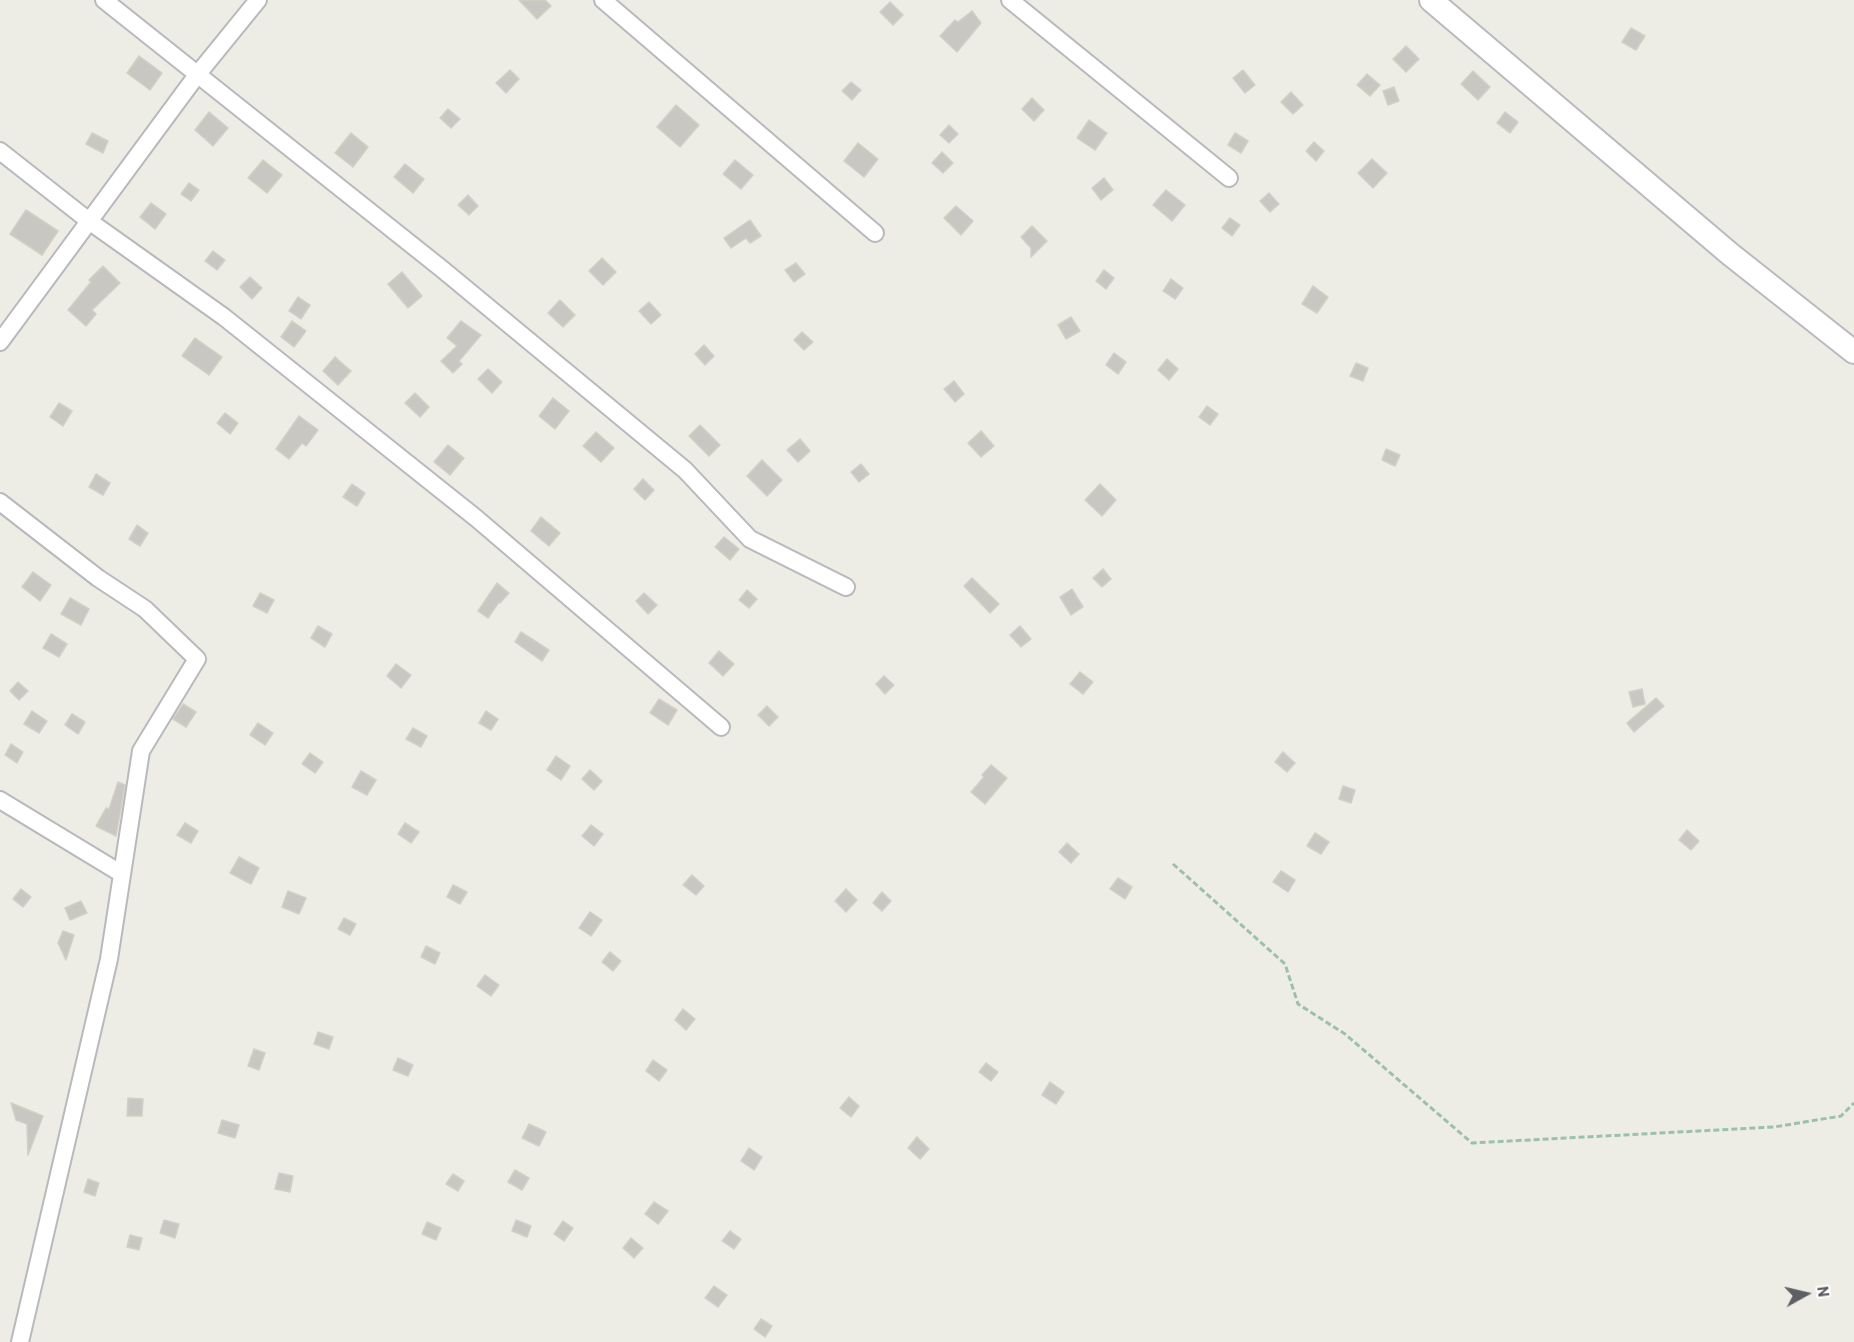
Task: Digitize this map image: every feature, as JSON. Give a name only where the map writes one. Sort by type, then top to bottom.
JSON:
[{"type":"main road","points":[[1431,0],[1730,254],[1854,352]]},
{"type":"street","points":[[104,0],[442,269],[685,470],[750,539],[846,587]]},
{"type":"street","points":[[0,342],[197,75],[258,0]]},
{"type":"street","points":[[603,0],[875,233]]},
{"type":"street","points":[[1010,0],[1229,178]]},
{"type":"street","points":[[0,151],[89,221],[224,317],[467,511],[721,727]]},
{"type":"street","points":[[0,502],[98,579],[145,609],[197,659],[141,751],[109,959],[20,1342]]},
{"type":"street","points":[[0,800],[122,874]]},
{"type":"path","points":[[1173,864],[1285,964],[1298,1004],[1345,1034],[1472,1143],[1774,1127],[1841,1116],[1854,1103]]},
{"type":"building","points":[[519,0],[545,0],[551,6],[537,19]]},
{"type":"building","points":[[890,2],[903,15],[893,25],[880,12]]},
{"type":"building","points":[[972,11],[981,23],[957,52],[940,36],[955,20],[958,22]]},
{"type":"building","points":[[1631,28],[1645,36],[1636,50],[1622,42]]},
{"type":"building","points":[[1406,46],[1419,59],[1406,72],[1393,59]]},
{"type":"building","points":[[139,56],[162,73],[150,90],[127,73]]},
{"type":"building","points":[[510,70],[519,79],[506,93],[496,83]]},
{"type":"building","points":[[1243,70],[1255,85],[1245,93],[1233,78]]},
{"type":"building","points":[[1473,71],[1490,87],[1478,100],[1461,84]]},
{"type":"building","points":[[1367,74],[1380,85],[1370,96],[1357,85]]},
{"type":"building","points":[[851,82],[861,90],[852,100],[842,91]]},
{"type":"building","points":[[1394,87],[1399,101],[1388,105],[1383,91]]},
{"type":"building","points":[[1291,92],[1303,105],[1293,114],[1281,102]]},
{"type":"building","points":[[1032,98],[1044,110],[1034,121],[1022,109]]},
{"type":"building","points":[[676,105],[699,125],[680,147],[657,127]]},
{"type":"building","points":[[448,109],[460,119],[451,128],[440,118]]},
{"type":"building","points":[[209,112],[228,128],[213,146],[195,130]]},
{"type":"building","points":[[1505,112],[1518,122],[1510,133],[1497,123]]},
{"type":"building","points":[[1089,120],[1107,133],[1095,150],[1077,138]]},
{"type":"building","points":[[949,125],[958,134],[949,143],[940,135]]},
{"type":"building","points":[[92,133],[108,141],[103,153],[86,144]]},
{"type":"building","points":[[351,133],[368,147],[353,167],[335,153]]},
{"type":"building","points":[[1235,133],[1248,141],[1241,153],[1228,145]]},
{"type":"building","points":[[1314,142],[1324,151],[1316,161],[1306,151]]},
{"type":"building","points":[[858,143],[878,159],[864,177],[844,161]]},
{"type":"building","points":[[942,152],[953,163],[943,173],[932,163]]},
{"type":"building","points":[[1372,159],[1387,173],[1373,188],[1358,173]]},
{"type":"building","points":[[263,160],[282,175],[267,193],[248,178]]},
{"type":"building","points":[[735,160],[753,175],[741,189],[723,174]]},
{"type":"building","points":[[405,164],[424,179],[413,193],[394,177]]},
{"type":"building","points":[[1104,178],[1113,190],[1101,200],[1092,188]]},
{"type":"building","points":[[189,183],[199,190],[191,201],[181,194]]},
{"type":"building","points":[[1166,190],[1185,205],[1172,221],[1153,205]]},
{"type":"building","points":[[1269,193],[1279,204],[1270,212],[1260,201]]},
{"type":"building","points":[[468,195],[478,206],[469,215],[458,205]]},
{"type":"building","points":[[151,203],[166,214],[155,229],[140,217]]},
{"type":"building","points":[[956,206],[973,221],[961,235],[944,218]]},
{"type":"building","points":[[26,210],[58,231],[42,255],[10,234]]},
{"type":"building","points":[[1230,218],[1240,225],[1232,236],[1222,228]]},
{"type":"building","points":[[750,220],[761,236],[750,243],[746,238],[731,248],[724,238]]},
{"type":"building","points":[[1032,226],[1047,241],[1031,257],[1031,248],[1021,237]]},
{"type":"building","points":[[213,251],[225,260],[217,270],[205,261]]},
{"type":"building","points":[[602,258],[616,272],[603,285],[589,271]]},
{"type":"building","points":[[796,263],[805,274],[794,282],[785,270]]},
{"type":"building","points":[[103,266],[120,283],[92,310],[96,314],[86,326],[68,310],[91,282],[89,280]]},
{"type":"building","points":[[1104,270],[1114,278],[1106,289],[1096,281]]},
{"type":"building","points":[[402,272],[422,296],[408,308],[388,284]]},
{"type":"building","points":[[250,277],[262,288],[252,299],[240,287]]},
{"type":"building","points":[[1171,279],[1183,288],[1175,299],[1163,291]]},
{"type":"building","points":[[1313,286],[1328,297],[1317,313],[1302,304]]},
{"type":"building","points":[[298,297],[310,305],[301,319],[289,311]]},
{"type":"building","points":[[560,300],[575,315],[563,327],[548,313]]},
{"type":"building","points":[[649,302],[661,315],[651,324],[639,311]]},
{"type":"building","points":[[1071,317],[1080,331],[1066,339],[1058,325]]},
{"type":"building","points":[[292,321],[306,331],[294,347],[281,337]]},
{"type":"building","points":[[461,321],[481,335],[459,361],[462,364],[453,373],[441,361],[457,346],[447,338]]},
{"type":"building","points":[[802,332],[813,342],[804,350],[794,340]]},
{"type":"building","points":[[195,338],[222,357],[209,375],[182,356]]},
{"type":"building","points":[[704,345],[714,356],[705,365],[695,354]]},
{"type":"building","points":[[1114,353],[1126,362],[1118,374],[1106,365]]},
{"type":"building","points":[[335,357],[351,371],[338,385],[323,371]]},
{"type":"building","points":[[1167,359],[1178,369],[1169,380],[1158,370]]},
{"type":"building","points":[[1356,363],[1368,368],[1363,381],[1350,376]]},
{"type":"building","points":[[488,369],[502,382],[492,393],[478,379]]},
{"type":"building","points":[[954,381],[964,394],[955,402],[944,389]]},
{"type":"building","points":[[415,393],[429,407],[420,417],[405,403]]},
{"type":"building","points":[[553,398],[569,411],[555,429],[539,416]]},
{"type":"building","points":[[59,403],[72,411],[63,426],[50,417]]},
{"type":"building","points":[[1207,406],[1218,414],[1210,425],[1199,417]]},
{"type":"building","points":[[225,413],[238,423],[230,434],[217,423]]},
{"type":"building","points":[[299,416],[318,430],[306,446],[302,443],[289,459],[276,449]]},
{"type":"building","points":[[700,425],[720,445],[709,456],[689,436]]},
{"type":"building","points":[[981,431],[994,446],[981,457],[968,443]]},
{"type":"building","points":[[596,432],[614,448],[601,462],[583,446]]},
{"type":"building","points":[[800,439],[810,451],[798,462],[787,450]]},
{"type":"building","points":[[448,445],[464,458],[450,475],[434,462]]},
{"type":"building","points":[[1386,449],[1400,455],[1395,466],[1382,460]]},
{"type":"building","points":[[762,460],[782,480],[767,496],[747,476]]},
{"type":"building","points":[[861,464],[869,474],[859,482],[851,472]]},
{"type":"building","points":[[96,474],[110,483],[103,495],[89,487]]},
{"type":"building","points":[[643,479],[654,490],[645,500],[634,489]]},
{"type":"building","points":[[352,484],[365,493],[357,506],[343,497]]},
{"type":"building","points":[[1100,484],[1116,500],[1102,516],[1085,500]]},
{"type":"building","points":[[541,517],[560,533],[549,546],[531,531]]},
{"type":"building","points":[[137,525],[148,533],[140,546],[129,539]]},
{"type":"building","points":[[724,537],[739,549],[730,560],[715,547]]},
{"type":"building","points":[[1103,569],[1111,579],[1102,587],[1093,578]]},
{"type":"building","points":[[33,572],[51,585],[40,601],[22,587]]},
{"type":"building","points":[[972,578],[999,604],[990,613],[964,586]]},
{"type":"building","points":[[497,583],[509,593],[499,602],[488,618],[478,611]]},
{"type":"building","points":[[1072,589],[1083,607],[1071,615],[1060,597]]},
{"type":"building","points":[[747,590],[757,599],[749,608],[739,600]]},
{"type":"building","points":[[260,593],[274,600],[267,613],[253,606]]},
{"type":"building","points":[[644,593],[657,605],[648,614],[636,601]]},
{"type":"building","points":[[70,598],[89,609],[81,625],[61,614]]},
{"type":"building","points":[[318,626],[332,634],[325,647],[311,638]]},
{"type":"building","points":[[1020,626],[1031,639],[1021,647],[1010,635]]},
{"type":"building","points":[[521,632],[549,650],[542,661],[515,642]]},
{"type":"building","points":[[51,634],[67,644],[59,657],[43,648]]},
{"type":"building","points":[[719,651],[734,664],[723,676],[709,663]]},
{"type":"building","points":[[396,664],[411,675],[401,688],[387,676]]},
{"type":"building","points":[[1080,672],[1093,682],[1083,694],[1070,684]]},
{"type":"building","points":[[884,676],[894,685],[885,694],[876,684]]},
{"type":"building","points":[[18,682],[28,691],[19,700],[10,691]]},
{"type":"building","points":[[1642,689],[1645,704],[1633,707],[1629,692]]},
{"type":"building","points":[[1656,698],[1664,706],[1634,732],[1627,723]]},
{"type":"building","points":[[659,699],[677,710],[668,725],[650,713]]},
{"type":"building","points":[[183,704],[196,712],[186,727],[173,719]]},
{"type":"building","points":[[767,706],[778,717],[769,726],[758,715]]},
{"type":"building","points":[[32,711],[47,721],[39,733],[24,724]]},
{"type":"building","points":[[486,711],[498,719],[491,730],[479,723]]},
{"type":"building","points":[[72,714],[85,722],[78,734],[65,725]]},
{"type":"building","points":[[258,723],[273,733],[265,745],[250,735]]},
{"type":"building","points":[[413,728],[427,736],[421,747],[406,739]]},
{"type":"building","points":[[11,744],[23,752],[17,763],[5,755]]},
{"type":"building","points":[[1283,752],[1295,763],[1287,772],[1275,762]]},
{"type":"building","points":[[310,753],[323,762],[315,773],[302,764]]},
{"type":"building","points":[[556,756],[570,766],[561,780],[547,770]]},
{"type":"building","points":[[991,765],[1007,778],[985,804],[971,792]]},
{"type":"building","points":[[590,770],[602,781],[594,790],[582,779]]},
{"type":"building","points":[[361,771],[376,780],[367,795],[352,787]]},
{"type":"building","points":[[118,782],[125,785],[116,836],[96,826],[106,808],[109,809]]},
{"type":"building","points":[[1343,786],[1355,790],[1351,803],[1339,799]]},
{"type":"building","points":[[185,823],[198,831],[191,843],[177,835]]},
{"type":"building","points":[[405,823],[419,832],[411,843],[398,834]]},
{"type":"building","points":[[591,825],[603,834],[594,846],[582,836]]},
{"type":"building","points":[[1687,830],[1699,841],[1691,850],[1679,840]]},
{"type":"building","points":[[1315,833],[1329,842],[1321,854],[1307,846]]},
{"type":"building","points":[[1067,843],[1079,854],[1071,863],[1059,852]]},
{"type":"building","points":[[239,857],[259,868],[251,884],[230,873]]},
{"type":"building","points":[[1281,871],[1295,880],[1288,892],[1273,882]]},
{"type":"building","points":[[692,875],[704,886],[696,895],[683,885]]},
{"type":"building","points":[[1118,878],[1132,887],[1125,899],[1110,889]]},
{"type":"building","points":[[453,885],[467,892],[460,904],[447,897]]},
{"type":"building","points":[[21,889],[31,897],[23,907],[13,899]]},
{"type":"building","points":[[846,889],[857,900],[846,912],[835,901]]},
{"type":"building","points":[[288,891],[306,898],[299,914],[282,907]]},
{"type":"building","points":[[882,892],[891,901],[882,911],[873,903]]},
{"type":"building","points":[[81,901],[87,913],[70,920],[65,908]]},
{"type":"building","points":[[590,912],[602,920],[591,936],[579,928]]},
{"type":"building","points":[[344,918],[356,924],[350,935],[338,929]]},
{"type":"building","points":[[63,931],[74,935],[66,960],[58,943]]},
{"type":"building","points":[[426,946],[440,953],[435,964],[421,957]]},
{"type":"building","points":[[610,952],[621,961],[613,971],[602,962]]},
{"type":"building","points":[[485,975],[499,985],[491,996],[477,986]]},
{"type":"building","points":[[683,1009],[695,1019],[686,1030],[675,1020]]},
{"type":"building","points":[[318,1032],[333,1037],[329,1049],[314,1044]]},
{"type":"building","points":[[254,1049],[265,1053],[259,1070],[248,1066]]},
{"type":"building","points":[[398,1058],[413,1065],[408,1076],[393,1070]]},
{"type":"building","points":[[653,1060],[667,1070],[659,1081],[646,1071]]},
{"type":"building","points":[[986,1063],[998,1072],[991,1081],[979,1072]]},
{"type":"building","points":[[1050,1082],[1064,1092],[1056,1104],[1042,1095]]},
{"type":"building","points":[[849,1097],[859,1106],[851,1117],[840,1108]]},
{"type":"building","points":[[128,1098],[143,1099],[142,1116],[127,1116]]},
{"type":"building","points":[[11,1103],[43,1116],[28,1155],[27,1124],[16,1120]]},
{"type":"building","points":[[222,1120],[239,1125],[235,1138],[218,1133]]},
{"type":"building","points":[[529,1124],[546,1132],[539,1146],[522,1138]]},
{"type":"building","points":[[917,1137],[929,1149],[920,1159],[908,1148]]},
{"type":"building","points":[[749,1148],[762,1157],[754,1170],[741,1161]]},
{"type":"building","points":[[515,1170],[529,1178],[522,1190],[508,1182]]},
{"type":"building","points":[[279,1173],[293,1176],[290,1192],[275,1189]]},
{"type":"building","points":[[453,1174],[464,1181],[458,1191],[446,1184]]},
{"type":"building","points":[[88,1179],[99,1183],[95,1196],[84,1192]]},
{"type":"building","points":[[654,1202],[668,1211],[658,1224],[645,1214]]},
{"type":"building","points":[[164,1220],[179,1224],[175,1238],[160,1233]]},
{"type":"building","points":[[516,1220],[531,1226],[527,1237],[512,1231]]},
{"type":"building","points":[[563,1221],[573,1228],[564,1241],[554,1234]]},
{"type":"building","points":[[427,1222],[441,1228],[436,1240],[422,1234]]},
{"type":"building","points":[[730,1231],[741,1239],[734,1249],[722,1241]]},
{"type":"building","points":[[130,1235],[142,1238],[139,1250],[127,1247]]},
{"type":"building","points":[[631,1238],[643,1248],[634,1258],[623,1248]]},
{"type":"building","points":[[714,1286],[727,1295],[718,1307],[705,1298]]},
{"type":"building","points":[[761,1319],[772,1326],[765,1337],[754,1329]]}]
